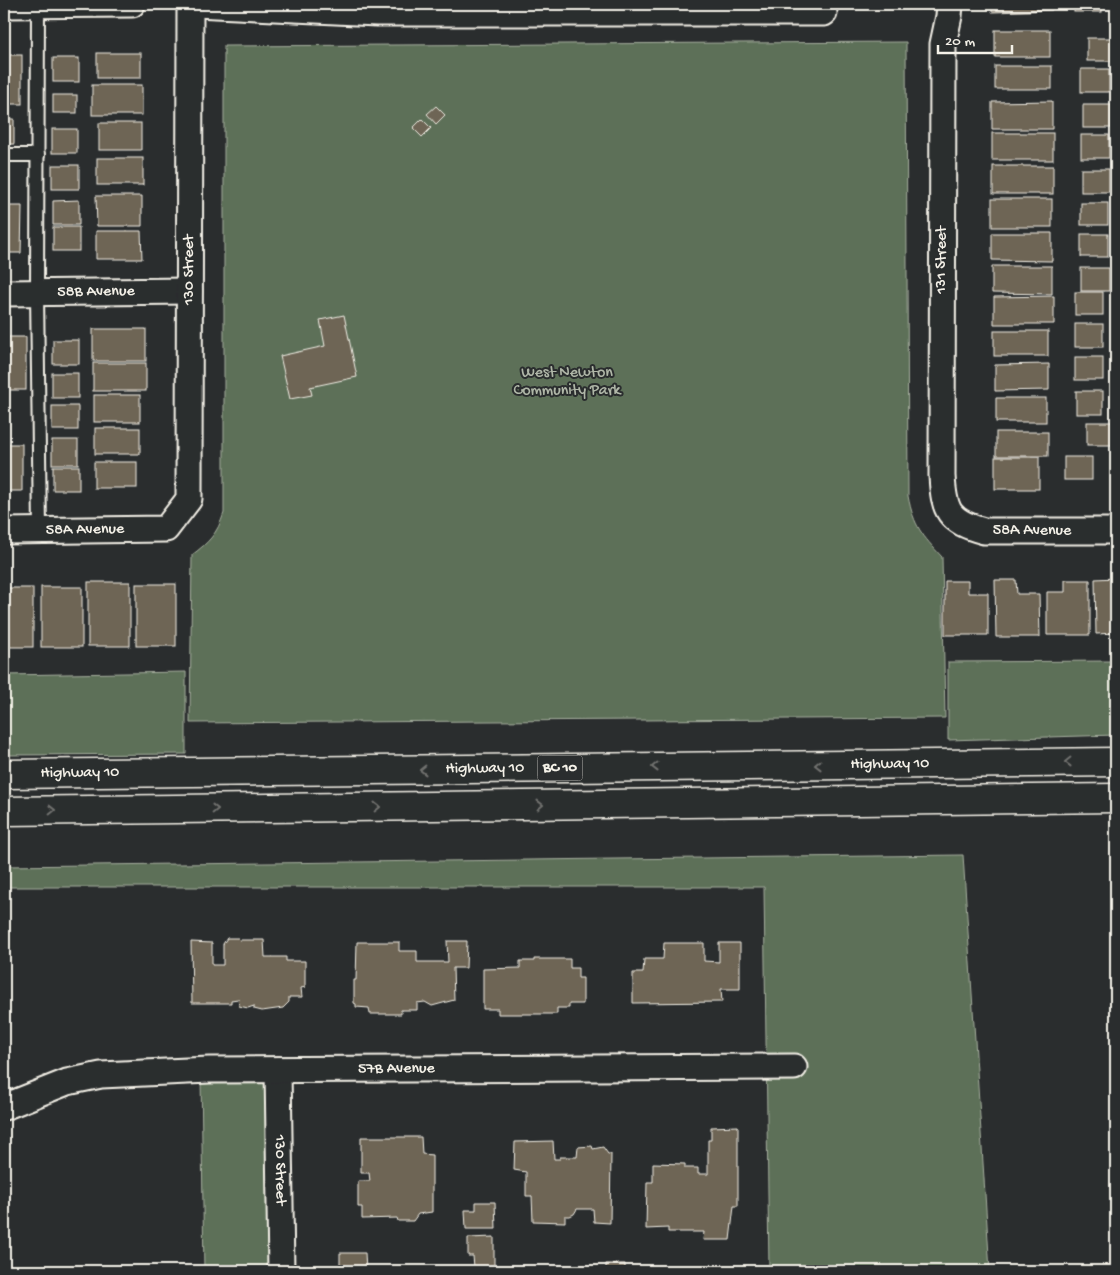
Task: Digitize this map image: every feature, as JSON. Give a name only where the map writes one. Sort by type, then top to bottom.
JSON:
[{"type":"highway","name":"Highway 10","points":[[4,774],[1116,762]]},
{"type":"highway","name":"BC 10","points":[[4,811],[1116,798]]},
{"type":"street","points":[[4,5],[132,4]]},
{"type":"street","name":"130 Street","points":[[166,529],[189,499],[190,4]]},
{"type":"street","points":[[195,4],[377,13],[684,8],[824,13]]},
{"type":"street","name":"131 Street","points":[[950,4],[943,44],[942,476],[943,498],[950,514]]},
{"type":"street","name":"58B Avenue","points":[[4,292],[189,291]]},
{"type":"street","name":"58A Avenue","points":[[950,514],[969,527],[984,531],[1116,531]]},
{"type":"street","name":"58A Avenue","points":[[4,532],[166,529]]},
{"type":"street","name":"57B Avenue","points":[[4,1107],[67,1082],[102,1075],[209,1070],[794,1067]]},
{"type":"street","name":"130 Street","points":[[278,1070],[281,1271]]},
{"type":"lane","points":[[38,5],[37,292],[40,531]]},
{"type":"lane","points":[[4,155],[38,154]]},
{"type":"green space","name":"West Newton Community Park","points":[[906,42],[908,496],[916,523],[929,543],[942,557],[945,718],[190,723],[192,555],[212,537],[224,513],[224,46]]},
{"type":"green space","points":[[1116,661],[1116,735],[948,740],[948,662]]},
{"type":"green space","points":[[186,672],[186,754],[4,755],[4,675]]},
{"type":"green space","points":[[963,855],[990,1271],[769,1271],[764,887],[4,887],[4,866]]},
{"type":"green space","points":[[201,1079],[272,1079],[279,1271],[204,1271]]},
{"type":"building","points":[[992,4],[1052,4],[1052,10],[992,12]]},
{"type":"building","points":[[1074,4],[1102,4],[1102,12],[1074,12]]},
{"type":"building","points":[[995,30],[1050,30],[1050,57],[995,57]]},
{"type":"building","points":[[1087,38],[1114,38],[1114,61],[1087,61]]},
{"type":"building","points":[[97,53],[141,53],[141,78],[97,78]]},
{"type":"building","points":[[4,55],[22,55],[22,104],[4,104]]},
{"type":"building","points":[[53,58],[79,58],[79,82],[53,82]]},
{"type":"building","points":[[995,66],[1052,66],[1052,89],[995,89]]},
{"type":"building","points":[[1081,69],[1109,69],[1109,92],[1081,92]]},
{"type":"building","points":[[92,85],[142,85],[142,115],[92,115]]},
{"type":"building","points":[[53,95],[77,95],[77,113],[53,113]]},
{"type":"building","points":[[1052,101],[1052,129],[992,129],[992,102]]},
{"type":"building","points":[[1083,105],[1111,105],[1111,128],[1083,128]]},
{"type":"building","points":[[436,106],[445,115],[436,124],[427,114]]},
{"type":"building","points":[[4,119],[14,119],[14,144],[4,144]]},
{"type":"building","points":[[422,119],[431,128],[422,137],[413,128]]},
{"type":"building","points":[[99,123],[141,123],[141,150],[99,150]]},
{"type":"building","points":[[52,129],[77,129],[77,153],[52,153]]},
{"type":"building","points":[[992,133],[1053,133],[1053,160],[992,160]]},
{"type":"building","points":[[1081,135],[1109,135],[1109,158],[1081,158]]},
{"type":"building","points":[[97,158],[143,158],[143,185],[97,185]]},
{"type":"building","points":[[52,165],[79,165],[79,189],[52,189]]},
{"type":"building","points":[[993,166],[1053,166],[1053,194],[993,194]]},
{"type":"building","points":[[1081,169],[1109,169],[1109,192],[1081,192]]},
{"type":"building","points":[[4,185],[6,185],[6,206],[22,206],[21,253],[4,253]]},
{"type":"building","points":[[96,196],[142,196],[142,226],[97,226]]},
{"type":"building","points":[[992,199],[1052,199],[1052,227],[992,227]]},
{"type":"building","points":[[79,200],[79,225],[53,225],[53,201]]},
{"type":"building","points":[[1081,203],[1108,203],[1108,225],[1081,225]]},
{"type":"building","points":[[53,227],[79,227],[79,251],[53,251]]},
{"type":"building","points":[[96,231],[141,231],[142,259],[96,259]]},
{"type":"building","points":[[992,233],[1052,233],[1052,261],[992,260]]},
{"type":"building","points":[[1081,234],[1108,234],[1108,257],[1081,257]]},
{"type":"building","points":[[992,266],[1052,266],[1052,294],[992,293]]},
{"type":"building","points":[[1081,268],[1109,268],[1109,291],[1081,291]]},
{"type":"building","points":[[1075,292],[1103,292],[1103,315],[1075,315]]},
{"type":"building","points":[[1054,296],[1054,324],[994,324],[994,297]]},
{"type":"building","points":[[344,315],[357,377],[310,387],[312,395],[290,399],[280,356],[325,346],[320,320]]},
{"type":"building","points":[[1075,324],[1103,324],[1103,347],[1075,347]]},
{"type":"building","points":[[93,329],[146,329],[146,361],[93,361]]},
{"type":"building","points":[[994,331],[1048,331],[1048,356],[994,356]]},
{"type":"building","points":[[4,337],[26,337],[26,390],[4,390]]},
{"type":"building","points":[[53,340],[79,340],[79,364],[53,364]]},
{"type":"building","points":[[1075,357],[1103,357],[1103,380],[1075,380]]},
{"type":"building","points":[[93,363],[146,363],[146,391],[93,391]]},
{"type":"building","points":[[1049,364],[1049,390],[995,391],[995,365]]},
{"type":"building","points":[[52,373],[78,373],[78,398],[52,398]]},
{"type":"building","points":[[1076,391],[1103,391],[1103,414],[1076,414]]},
{"type":"building","points":[[94,395],[140,395],[140,422],[94,422]]},
{"type":"building","points":[[996,398],[1046,398],[1046,422],[996,422]]},
{"type":"building","points":[[52,406],[78,406],[78,430],[52,430]]},
{"type":"building","points":[[1087,422],[1115,422],[1115,445],[1087,445]]},
{"type":"building","points":[[95,428],[140,428],[140,454],[95,454]]},
{"type":"building","points":[[996,432],[1048,432],[1048,456],[996,456]]},
{"type":"building","points":[[52,440],[78,440],[78,464],[52,464]]},
{"type":"building","points":[[4,444],[22,444],[22,491],[4,491]]},
{"type":"building","points":[[995,457],[1039,457],[1039,489],[995,489]]},
{"type":"building","points":[[1064,457],[1092,457],[1092,480],[1064,480]]},
{"type":"building","points":[[94,462],[137,462],[137,488],[94,488]]},
{"type":"building","points":[[53,466],[79,466],[79,490],[53,490]]},
{"type":"building","points":[[1116,578],[1116,633],[1096,634],[1095,579]]},
{"type":"building","points":[[995,580],[1016,580],[1017,594],[1039,594],[1040,637],[996,637]]},
{"type":"building","points":[[1065,580],[1090,580],[1090,635],[1047,635],[1047,592],[1065,592]]},
{"type":"building","points":[[945,581],[968,581],[968,593],[988,593],[988,635],[945,635]]},
{"type":"building","points":[[88,582],[130,582],[130,646],[88,646]]},
{"type":"building","points":[[136,584],[176,584],[176,646],[136,646]]},
{"type":"building","points":[[41,587],[82,587],[82,647],[41,647]]},
{"type":"building","points":[[4,588],[33,588],[33,647],[4,647]]},
{"type":"building","points":[[227,938],[264,940],[265,957],[286,957],[286,961],[305,961],[305,987],[301,988],[302,997],[289,997],[289,1002],[283,1008],[262,1011],[254,1009],[254,1006],[248,1008],[239,1006],[238,999],[231,1000],[231,1003],[192,1003],[191,942],[212,943],[212,965],[223,965],[223,944]]},
{"type":"building","points":[[447,941],[467,941],[466,968],[453,968],[454,1000],[432,1006],[425,1002],[417,1003],[417,1010],[401,1010],[401,1014],[370,1014],[369,1008],[356,1007],[354,1003],[354,980],[356,980],[357,942],[399,942],[399,951],[417,951],[417,962],[448,962]]},
{"type":"building","points":[[664,943],[704,943],[704,961],[719,962],[719,943],[740,943],[740,989],[721,989],[722,1002],[633,1003],[633,973],[643,973],[644,959],[663,959]]},
{"type":"building","points":[[534,959],[570,959],[570,968],[578,968],[578,978],[583,978],[583,1004],[569,1004],[569,1008],[557,1008],[557,1014],[498,1014],[498,1009],[483,1009],[483,969],[520,968],[520,961],[534,961]]},
{"type":"building","points":[[738,1126],[738,1206],[734,1206],[730,1240],[703,1240],[704,1232],[668,1232],[668,1228],[646,1229],[647,1182],[653,1182],[653,1163],[685,1164],[685,1168],[698,1168],[698,1174],[708,1174],[708,1140],[711,1140],[711,1127]]},
{"type":"building","points":[[361,1137],[421,1137],[422,1154],[432,1155],[432,1212],[418,1214],[413,1221],[398,1221],[397,1218],[362,1219],[362,1207],[358,1207],[358,1181],[370,1181],[369,1173],[361,1173]]},
{"type":"building","points":[[553,1141],[554,1159],[577,1157],[578,1147],[592,1146],[593,1149],[603,1147],[608,1154],[611,1154],[610,1223],[594,1222],[593,1209],[577,1209],[574,1214],[565,1216],[565,1222],[533,1221],[532,1196],[526,1196],[526,1172],[514,1170],[515,1142]]},
{"type":"building","points":[[476,1202],[495,1202],[496,1229],[466,1229],[465,1210],[476,1210]]},
{"type":"building","points":[[494,1237],[494,1267],[474,1267],[473,1256],[468,1256],[468,1238]]},
{"type":"building","points":[[340,1253],[365,1253],[366,1271],[340,1271]]},
{"type":"building","points":[[606,1264],[625,1264],[625,1271],[597,1271],[597,1269],[606,1270]]}]
